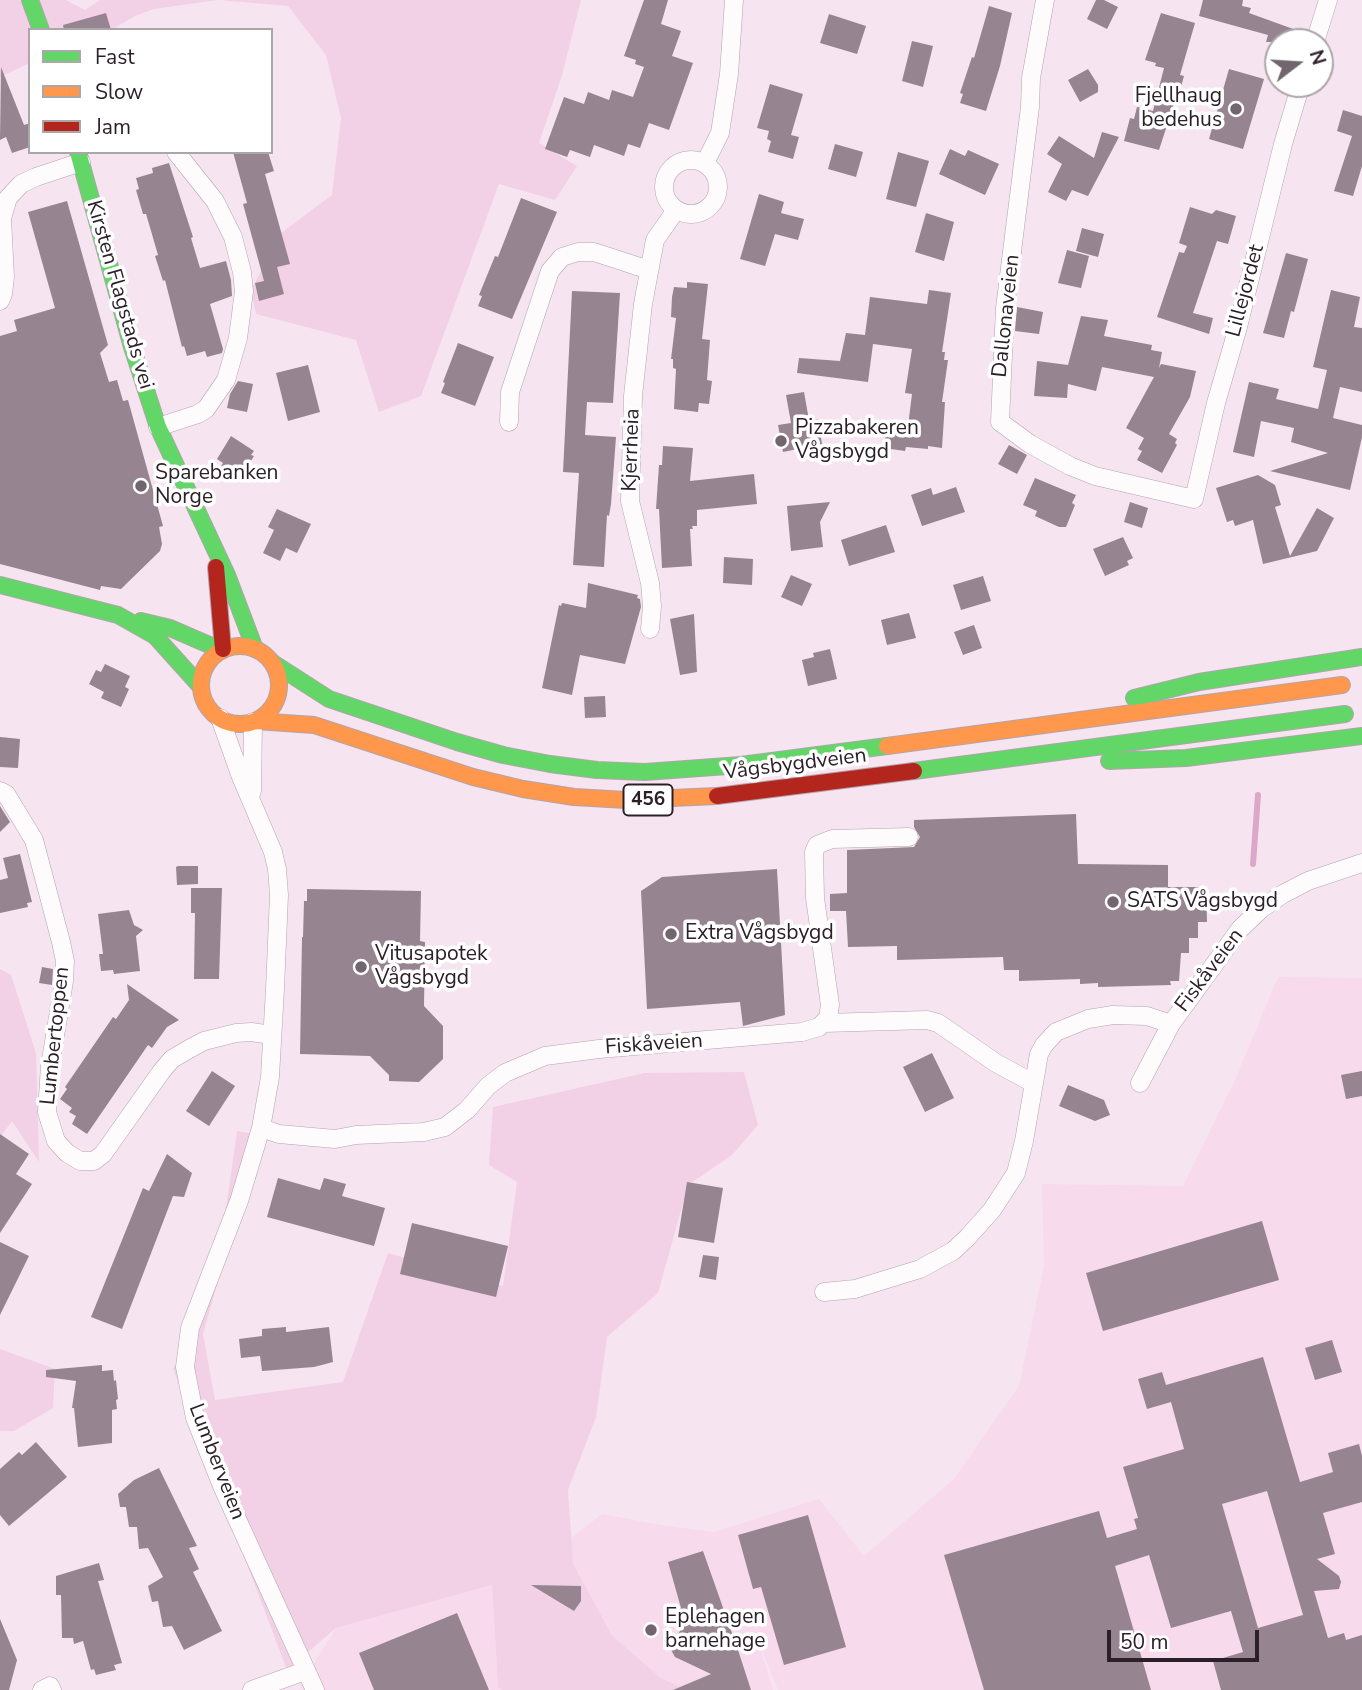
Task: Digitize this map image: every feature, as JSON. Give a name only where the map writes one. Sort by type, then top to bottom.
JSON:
[{"type":"main road","points":[[30,0],[40,28]]},
{"type":"main road","name":"Kirsten Flagstads vei","points":[[79,155],[138,368],[158,427],[235,594],[255,649]]},
{"type":"main road","name":"Kirsten Flagstads vei","points":[[210,540],[219,577],[222,650]]},
{"type":"main road","points":[[0,585],[170,628],[212,648],[222,650],[239,646],[255,649]]},
{"type":"main road","points":[[118,615],[155,636],[201,687]]},
{"type":"main road","name":"456","points":[[255,649],[273,663]]},
{"type":"main road","points":[[219,718],[206,705],[201,687],[205,666],[222,650]]},
{"type":"main road","name":"456","points":[[1012,729],[1058,708],[1125,699],[1199,682],[1362,657]]},
{"type":"main road","points":[[254,721],[266,715],[278,696],[278,674],[273,663]]},
{"type":"main road","name":"Vågsbygdveien","points":[[273,663],[329,699],[457,742],[514,757],[597,770],[645,772],[703,769],[1342,685]]},
{"type":"main road","name":"Vågsbygdveien","points":[[254,721],[314,725],[472,776],[523,789],[587,798],[670,800],[725,796],[1345,714]]},
{"type":"main road","name":"456","points":[[219,718],[236,724],[254,721]]},
{"type":"main road","name":"456","points":[[925,770],[1055,767],[1114,760],[1160,760],[1362,736]]},
{"type":"street","points":[[705,163],[720,133],[729,74],[734,0]]},
{"type":"street","name":"Dallonaveien","points":[[1045,0],[1031,78],[1015,243],[1004,308],[1000,422],[1021,439],[1070,466],[1119,483],[1194,499]]},
{"type":"street","points":[[1319,28],[1328,0]]},
{"type":"street","name":"Lillejordet","points":[[1194,499],[1219,393],[1297,98]]},
{"type":"street","points":[[158,427],[206,410],[226,380],[238,338],[243,303],[242,272],[233,237],[215,201],[178,154]]},
{"type":"street","name":"Kirsten Flagstads vei","points":[[0,301],[5,277],[2,218],[8,198],[20,184],[79,155]]},
{"type":"street","points":[[687,160],[705,163],[717,178],[719,186],[714,202],[708,209],[692,214],[676,210],[665,195],[666,177],[671,169],[687,160]]},
{"type":"street","name":"Kjerrheia","points":[[650,629],[650,583],[633,520],[629,479],[633,396],[643,304],[655,240],[676,210]]},
{"type":"street","points":[[509,422],[510,392],[550,271],[562,257],[578,252],[594,252],[649,270]]},
{"type":"street","name":"Lumberveien","points":[[219,718],[273,852],[279,882],[270,1077],[261,1128],[239,1201],[190,1328],[185,1367],[195,1418],[222,1486],[315,1690]]},
{"type":"street","name":"Lumberveien","points":[[253,805],[251,775],[254,721]]},
{"type":"street","name":"Lumbertoppen","points":[[0,791],[6,794],[34,840],[65,961],[50,1066],[47,1112],[56,1141],[67,1153],[80,1161],[94,1161],[103,1154],[161,1072],[172,1059],[189,1049],[204,1041],[236,1033],[272,1035]]},
{"type":"street","points":[[824,1023],[830,1012],[830,1005],[815,898],[814,852],[817,845],[832,839],[909,837]]},
{"type":"street","name":"Fiskåveien","points":[[1140,1083],[1171,1024],[1229,942],[1261,909],[1308,881],[1362,863]]},
{"type":"street","name":"Fiskåveien","points":[[824,1292],[855,1289],[920,1269],[953,1251],[992,1210],[1016,1173],[1039,1054],[1051,1035],[1068,1025],[1088,1019],[1126,1014],[1147,1016],[1171,1024]]},
{"type":"street","name":"Fiskåveien","points":[[261,1128],[279,1134],[335,1139],[356,1135],[424,1132],[445,1127],[505,1073],[545,1056],[802,1032],[824,1023],[927,1020],[938,1023],[996,1063],[1034,1083]]},
{"type":"street","points":[[252,1690],[305,1671]]},
{"type":"shaded area","points":[[0,0],[66,0],[85,10],[100,0],[217,0],[154,9],[114,28],[28,28],[28,64],[0,77]]},
{"type":"shaded area","points":[[220,0],[581,0],[562,75],[539,143],[577,166],[555,200],[499,184],[421,396],[379,412],[356,340],[256,314],[251,290],[281,233],[332,195],[341,118],[326,55],[288,6]]},
{"type":"shaded area","points":[[0,969],[11,975],[36,1053],[39,1162],[12,1121],[0,1137]]},
{"type":"shaded area","points":[[1278,977],[1362,978],[1362,1690],[778,1690],[758,1641],[773,1690],[567,1690],[529,1570],[602,1514],[714,1532],[819,1499],[864,1556],[953,1480],[1019,1386],[1044,1266],[1042,1184],[1183,1186],[1235,1080]]},
{"type":"shaded area","points":[[744,1072],[758,1125],[732,1155],[688,1185],[658,1293],[607,1337],[596,1417],[568,1490],[573,1564],[612,1636],[661,1678],[686,1690],[502,1690],[498,1687],[492,1585],[336,1628],[287,1670],[173,1369],[206,1314],[237,1131],[271,1137],[256,1148],[203,1334],[215,1400],[343,1382],[388,1253],[503,1286],[517,1182],[489,1165],[493,1107],[645,1073]]},
{"type":"shaded area","points":[[0,1349],[55,1369],[53,1408],[14,1431],[0,1431]]},
{"type":"shaded area","points":[[492,1585],[498,1687],[502,1690],[303,1690],[301,1684],[336,1628]]},
{"type":"building","points":[[644,0],[668,0],[661,24],[681,31],[672,56],[693,63],[669,130],[649,123],[640,148],[628,144],[624,156],[594,145],[590,157],[570,150],[567,157],[545,149],[564,97],[584,104],[588,92],[609,100],[612,90],[633,97],[644,67],[635,64],[636,60],[624,56]]},
{"type":"building","points":[[1096,0],[1104,0],[1118,7],[1107,29],[1087,19]]},
{"type":"building","points":[[1203,0],[1243,0],[1242,6],[1251,8],[1249,13],[1290,28],[1264,28],[1264,34],[1199,16]]},
{"type":"building","points":[[989,6],[1012,13],[986,111],[960,103],[963,94],[960,93],[972,57],[974,58]]},
{"type":"building","points":[[106,13],[110,28],[64,28],[63,25]]},
{"type":"building","points":[[1161,13],[1195,23],[1180,75],[1184,76],[1176,105],[1174,104],[1159,150],[1124,141],[1130,118],[1134,119],[1137,107],[1153,111],[1164,68],[1145,60]]},
{"type":"building","points":[[829,14],[866,26],[857,54],[820,43]]},
{"type":"building","points":[[912,41],[933,46],[923,87],[902,81]]},
{"type":"building","points":[[1,67],[24,125],[28,124],[28,148],[12,153],[6,137],[0,140]]},
{"type":"building","points":[[1088,69],[1098,85],[1098,92],[1080,102],[1068,80]]},
{"type":"building","name":"Fjellhaug bedehus","points":[[1229,69],[1264,79],[1243,149],[1209,139]]},
{"type":"building","points":[[770,84],[803,94],[791,135],[799,137],[793,159],[768,152],[771,141],[767,139],[769,131],[757,128]]},
{"type":"building","points":[[1343,110],[1362,116],[1362,166],[1353,196],[1334,191],[1352,136],[1337,131]]},
{"type":"building","points":[[1102,132],[1119,137],[1088,196],[1072,190],[1066,201],[1048,192],[1062,164],[1047,154],[1059,136],[1094,158]]},
{"type":"building","points":[[835,144],[863,152],[856,177],[828,169]]},
{"type":"building","points":[[950,149],[965,156],[968,150],[999,164],[985,195],[939,174]]},
{"type":"building","points":[[898,152],[929,161],[916,207],[886,199]]},
{"type":"building","points":[[234,154],[269,154],[274,171],[265,174],[290,264],[277,267],[284,294],[259,301],[255,283],[264,281],[243,204],[247,203]]},
{"type":"building","points":[[169,163],[200,268],[226,261],[231,280],[232,296],[210,304],[222,353],[207,357],[205,351],[187,356],[184,346],[182,347],[165,280],[163,281],[155,256],[158,255],[149,224],[136,190],[139,189],[136,178],[153,173],[152,168]]},
{"type":"building","points":[[759,194],[784,202],[781,213],[804,219],[798,240],[775,234],[765,266],[740,259]]},
{"type":"building","points":[[521,198],[557,212],[512,319],[478,306],[482,296],[479,295],[495,256],[498,257]]},
{"type":"building","points":[[67,201],[108,345],[100,353],[109,382],[117,380],[123,401],[128,400],[163,526],[159,527],[162,544],[160,551],[121,589],[101,586],[100,590],[0,564],[0,336],[17,331],[14,320],[55,308],[28,212]]},
{"type":"building","points":[[1190,207],[1212,214],[1216,210],[1236,216],[1228,244],[1217,241],[1193,313],[1213,318],[1209,334],[1157,317],[1179,252],[1184,253],[1187,246],[1179,243]]},
{"type":"building","points":[[926,213],[954,222],[944,261],[915,252]]},
{"type":"building","points":[[1082,228],[1104,234],[1098,257],[1076,251]]},
{"type":"building","points":[[1067,250],[1089,256],[1081,288],[1058,283]]},
{"type":"building","points":[[1286,253],[1308,259],[1284,338],[1263,333]]},
{"type":"building","points":[[687,282],[708,284],[702,339],[710,340],[707,380],[712,381],[709,404],[699,403],[698,412],[674,409],[676,369],[673,368],[671,359],[676,318],[671,317],[672,297],[674,287],[687,288]]},
{"type":"building","points":[[929,290],[951,293],[942,352],[945,352],[944,360],[948,360],[942,402],[945,402],[942,448],[906,447],[905,451],[884,448],[886,424],[908,426],[912,394],[905,393],[912,349],[873,344],[868,382],[797,373],[799,358],[840,361],[846,333],[865,335],[870,297],[927,304]]},
{"type":"building","points":[[1331,290],[1360,297],[1354,327],[1362,328],[1362,392],[1340,387],[1333,418],[1362,425],[1362,437],[1350,490],[1270,471],[1328,453],[1291,442],[1294,428],[1261,421],[1254,457],[1233,452],[1249,382],[1279,389],[1276,399],[1318,409],[1327,370],[1313,367]]},
{"type":"building","points":[[572,291],[620,293],[613,403],[587,402],[585,435],[616,437],[604,567],[573,565],[579,473],[563,472]]},
{"type":"building","points":[[1017,307],[1043,312],[1039,334],[1015,331]]},
{"type":"building","points":[[1081,316],[1108,320],[1104,336],[1152,345],[1151,350],[1162,352],[1159,368],[1161,364],[1196,371],[1190,397],[1169,434],[1177,439],[1177,445],[1162,473],[1137,460],[1142,451],[1138,449],[1144,438],[1126,428],[1154,377],[1102,367],[1096,391],[1068,384],[1067,398],[1034,396],[1037,361],[1068,365]]},
{"type":"building","points":[[458,343],[494,357],[475,406],[441,393]]},
{"type":"building","points":[[308,365],[320,412],[288,421],[276,373]]},
{"type":"building","points":[[238,381],[253,384],[247,412],[227,408],[230,394]]},
{"type":"building","points":[[804,392],[809,420],[818,419],[822,444],[783,452],[778,425],[791,423],[786,395]]},
{"type":"building","points":[[231,436],[254,451],[251,455],[254,456],[243,474],[241,472],[235,481],[219,470],[223,463],[217,459]]},
{"type":"building","points":[[1009,445],[1027,455],[1017,474],[998,464]]},
{"type":"building","points":[[663,446],[693,448],[690,481],[754,474],[757,504],[697,510],[697,526],[690,529],[692,566],[662,568],[659,509],[656,509]]},
{"type":"building","points":[[1258,475],[1275,485],[1281,505],[1275,507],[1290,556],[1317,508],[1334,518],[1317,551],[1263,564],[1253,520],[1235,526],[1233,520],[1227,522],[1216,488]]},
{"type":"building","points":[[1035,478],[1076,495],[1066,527],[1059,527],[1035,516],[1037,511],[1023,505]]},
{"type":"building","points":[[956,487],[965,512],[922,526],[911,495],[931,488],[933,495]]},
{"type":"building","points":[[830,502],[820,522],[823,547],[791,551],[787,506]]},
{"type":"building","points":[[1130,502],[1148,508],[1142,528],[1124,522]]},
{"type":"building","points":[[277,509],[311,524],[297,553],[286,548],[280,561],[263,553],[274,530],[268,527]]},
{"type":"building","points":[[886,525],[895,552],[849,566],[841,540]]},
{"type":"building","points":[[1123,537],[1133,558],[1127,561],[1129,565],[1105,576],[1093,549]]},
{"type":"building","points":[[724,557],[753,559],[752,585],[723,583]]},
{"type":"building","points":[[791,575],[812,584],[802,606],[781,597]]},
{"type":"building","points":[[983,576],[991,601],[961,610],[953,585]]},
{"type":"building","points":[[588,583],[638,595],[637,598],[640,599],[641,607],[625,664],[580,655],[572,695],[542,688],[559,605],[562,603],[586,608]]},
{"type":"building","points":[[909,613],[916,638],[887,645],[881,620]]},
{"type":"building","points":[[694,614],[697,672],[680,675],[670,619]]},
{"type":"building","points":[[974,625],[982,648],[963,655],[954,632]]},
{"type":"building","points":[[830,649],[837,679],[808,686],[802,660],[814,657],[813,653]]},
{"type":"building","points":[[105,664],[130,676],[125,687],[129,689],[121,707],[101,698],[104,692],[89,684],[96,670],[101,672]]},
{"type":"building","points":[[605,696],[606,717],[585,718],[584,697]]},
{"type":"building","points":[[0,737],[20,739],[18,768],[0,767]]},
{"type":"building","points":[[0,806],[10,822],[0,832]]},
{"type":"building","points":[[1076,814],[1078,864],[1168,865],[1168,887],[1206,887],[1207,922],[1198,922],[1198,938],[1189,938],[1189,953],[1181,953],[1179,981],[1170,981],[1171,985],[1098,987],[1098,983],[1080,984],[1080,979],[1019,981],[1019,970],[1004,970],[1003,957],[897,960],[897,946],[848,947],[846,911],[830,911],[830,894],[847,893],[847,850],[914,847],[920,837],[914,827],[914,820]]},
{"type":"building","points":[[20,854],[32,902],[27,903],[28,907],[0,913],[0,880],[8,878],[3,858]]},
{"type":"building","points":[[178,866],[198,866],[198,884],[177,885]]},
{"type":"building","points":[[777,869],[785,1015],[743,1026],[740,1002],[647,1009],[641,891],[662,877]]},
{"type":"building","points":[[191,888],[222,888],[219,979],[194,979],[195,913],[191,913]]},
{"type":"building","points":[[307,889],[421,891],[420,941],[425,942],[424,1006],[443,1026],[443,1059],[419,1082],[389,1081],[389,1075],[370,1056],[300,1054],[302,937]]},
{"type":"building","points":[[129,910],[134,925],[143,930],[136,936],[140,971],[114,974],[113,970],[101,971],[99,954],[103,954],[98,914]]},
{"type":"building","points":[[42,967],[53,969],[52,985],[39,983]]},
{"type":"building","points":[[127,984],[179,1020],[167,1027],[152,1048],[148,1045],[87,1134],[72,1124],[76,1116],[69,1112],[72,1108],[60,1099],[67,1089],[65,1087],[113,1017],[116,1019],[129,1000]]},
{"type":"building","points":[[932,1053],[954,1098],[925,1112],[903,1067]]},
{"type":"building","points":[[212,1071],[235,1086],[209,1126],[186,1111]]},
{"type":"building","points":[[1362,1071],[1362,1096],[1346,1099],[1341,1075]]},
{"type":"building","points":[[1068,1085],[1104,1100],[1110,1115],[1095,1121],[1059,1106]]},
{"type":"building","points":[[0,1134],[29,1154],[16,1174],[32,1184],[0,1233]]},
{"type":"building","points":[[167,1154],[192,1173],[184,1197],[173,1196],[122,1329],[91,1317],[143,1188],[149,1191]]},
{"type":"building","points":[[278,1178],[320,1190],[324,1178],[346,1184],[342,1196],[385,1208],[374,1246],[267,1217]]},
{"type":"building","points":[[687,1182],[723,1188],[714,1243],[678,1237]]},
{"type":"building","points":[[1262,1221],[1279,1280],[1103,1331],[1086,1273]]},
{"type":"building","points":[[412,1223],[508,1246],[496,1297],[400,1274]]},
{"type":"building","points":[[0,1242],[29,1256],[0,1315]]},
{"type":"building","points":[[703,1255],[719,1257],[716,1280],[699,1277]]},
{"type":"building","points":[[286,1327],[286,1332],[329,1327],[333,1362],[314,1367],[262,1371],[260,1356],[241,1358],[239,1339],[262,1336],[262,1329]]},
{"type":"building","points":[[1332,1340],[1342,1372],[1315,1380],[1305,1348]]},
{"type":"building","points":[[1263,1357],[1300,1482],[1333,1472],[1328,1453],[1359,1444],[1362,1456],[1362,1502],[1323,1513],[1335,1554],[1317,1559],[1339,1576],[1339,1589],[1314,1591],[1328,1638],[1344,1633],[1346,1640],[1362,1635],[1362,1690],[1221,1690],[1213,1661],[1243,1652],[1231,1611],[1171,1628],[1149,1555],[1115,1566],[1151,1690],[984,1690],[944,1555],[1099,1511],[1107,1538],[1137,1529],[1134,1519],[1138,1518],[1123,1467],[1184,1449],[1171,1402],[1147,1409],[1138,1379],[1162,1372],[1166,1385]],"holes":[[[1267,1491],[1303,1615],[1258,1628],[1222,1504]]]},
{"type":"building","points":[[102,1365],[102,1371],[113,1370],[114,1381],[116,1380],[118,1399],[117,1409],[112,1410],[112,1443],[78,1447],[72,1408],[76,1381],[46,1377],[46,1370]]},
{"type":"building","points":[[36,1442],[67,1477],[9,1526],[0,1515],[0,1469],[19,1452],[22,1455]]},
{"type":"building","points":[[159,1468],[197,1546],[189,1548],[199,1569],[193,1572],[222,1631],[184,1650],[172,1626],[163,1627],[158,1601],[152,1602],[148,1586],[163,1577],[148,1548],[139,1549],[137,1527],[129,1527],[126,1507],[120,1507],[118,1494],[134,1480]]},
{"type":"building","points":[[808,1515],[846,1647],[784,1665],[761,1587],[753,1589],[738,1535]]},
{"type":"building","points":[[703,1551],[751,1690],[673,1690],[711,1674],[675,1657],[670,1648],[680,1631],[675,1610],[681,1608],[668,1562]]},
{"type":"building","points":[[99,1563],[104,1580],[98,1581],[122,1663],[114,1665],[116,1670],[96,1675],[94,1669],[91,1670],[83,1641],[74,1644],[73,1638],[62,1638],[61,1595],[56,1595],[56,1576]]},
{"type":"building","points":[[531,1585],[581,1586],[581,1601],[574,1611]]},
{"type":"building","points":[[457,1613],[489,1690],[374,1690],[359,1653]]},
{"type":"building","points":[[0,1619],[17,1660],[9,1690],[0,1690]]},
{"type":"waterway","points":[[1253,864],[1258,795]]},
{"type":"traffic: fast","points":[[30,0],[40,28]]},
{"type":"traffic: fast","points":[[79,154],[132,347],[158,427],[227,575],[255,649]]},
{"type":"traffic: fast","points":[[0,585],[118,615],[155,636],[201,687]]},
{"type":"traffic: fast","points":[[141,621],[170,628],[221,650]]},
{"type":"traffic: fast","points":[[1134,698],[1199,682],[1362,657]]},
{"type":"traffic: fast","points":[[273,663],[329,699],[457,742],[550,764],[645,772],[741,765],[887,746]]},
{"type":"traffic: fast","points":[[914,771],[1345,714]]},
{"type":"traffic: fast","points":[[1109,761],[1186,758],[1362,736]]},
{"type":"traffic: slow","points":[[240,646],[255,649],[268,657],[276,670],[279,685],[276,700],[268,713],[255,721],[240,724],[225,721],[212,713],[204,700],[201,685],[204,670],[212,657],[225,649],[240,646]]},
{"type":"traffic: slow","points":[[887,746],[1342,685]]},
{"type":"traffic: slow","points":[[256,721],[314,725],[473,777],[523,789],[574,797],[626,800],[717,796]]},
{"type":"traffic: jam","points":[[216,567],[223,649]]},
{"type":"traffic: jam","points":[[717,796],[914,771]]},
{"type":"place","name":"Fjellhaug bedehus","points":[[1236,109]]},
{"type":"place","name":"Pizzabakeren Vågsbygd","points":[[781,441]]},
{"type":"place","name":"Sparebanken Norge","points":[[141,486]]},
{"type":"place","name":"SATS Vågsbygd","points":[[1113,902]]},
{"type":"place","name":"Extra Vågsbygd","points":[[671,934]]},
{"type":"place","name":"Vitusapotek Vågsbygd","points":[[361,967]]},
{"type":"place","name":"Eplehagen barnehage","points":[[651,1630]]}]
